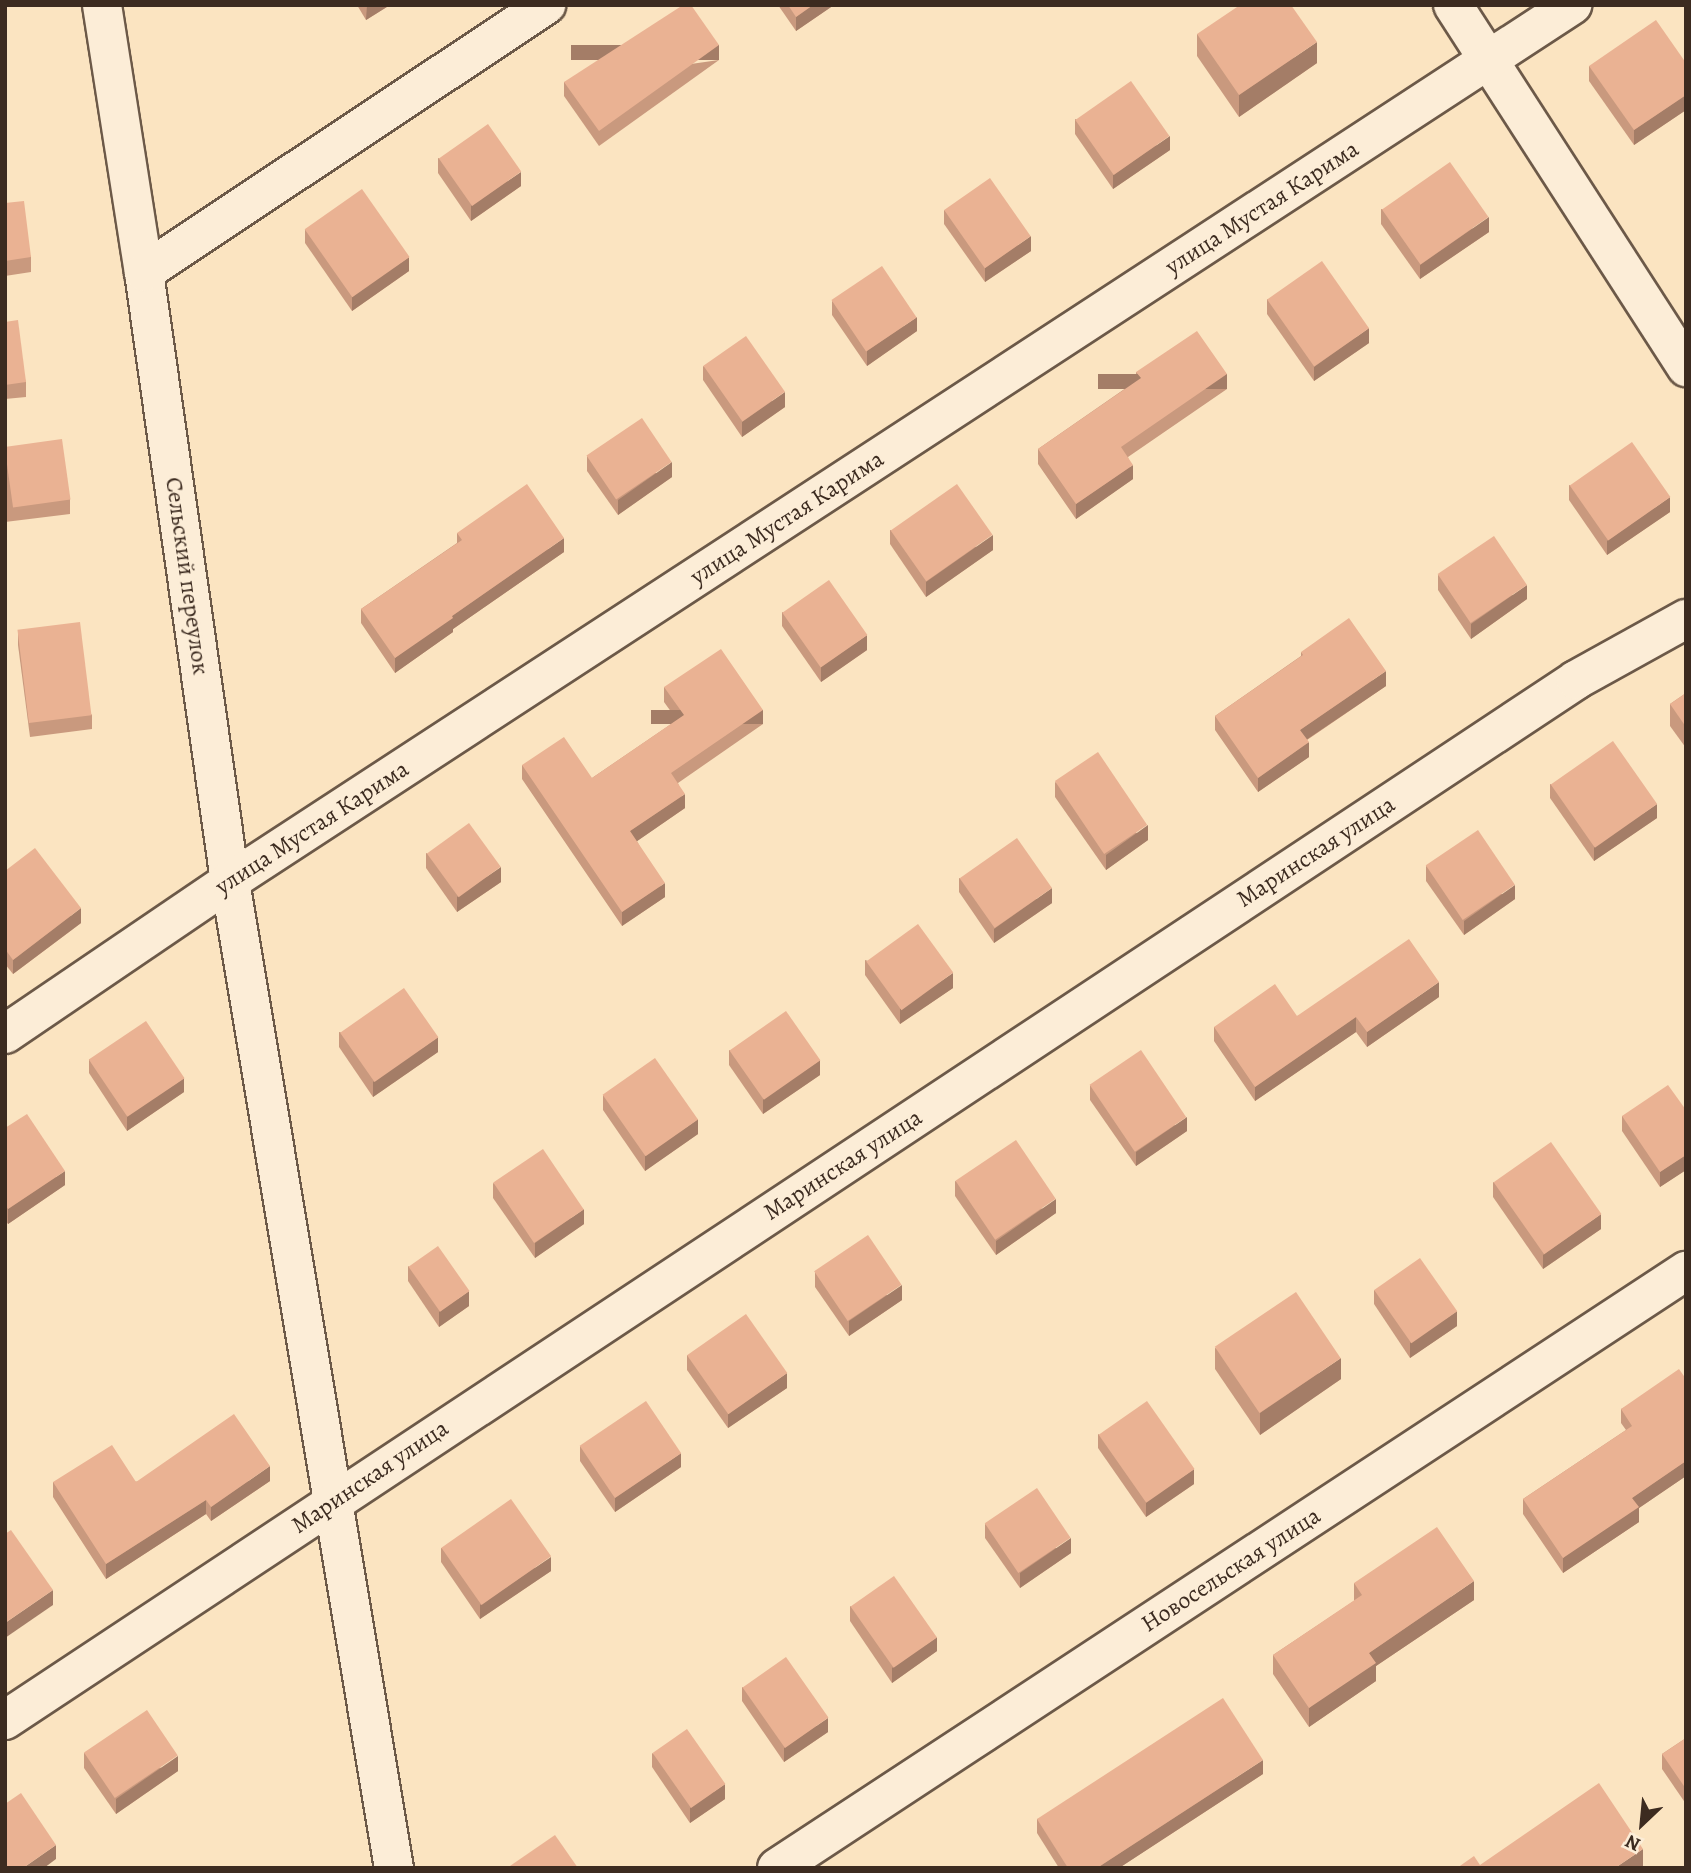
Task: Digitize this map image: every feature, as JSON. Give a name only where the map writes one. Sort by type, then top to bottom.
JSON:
[{"type":"street","name":"Сельский переулок","points":[[102,5],[144,272],[230,881],[335,1500],[394,1868]]},
{"type":"street","points":[[144,272],[545,5]]},
{"type":"street","points":[[1453,5],[1686,367]]},
{"type":"street","name":"улица Мустая Карима","points":[[5,1034],[230,881],[1572,5]]},
{"type":"street","name":"Маринская улица","points":[[5,1720],[1576,680],[1686,619]]},
{"type":"street","name":"Новосельская улица","points":[[777,1868],[1686,1271]]},
{"type":"building","points":[[683,5],[691,5],[719,45],[599,131],[564,82]]},
{"type":"building","points":[[788,5],[813,5],[796,17]]},
{"type":"building","points":[[1240,5],[1291,5],[1317,42],[1239,95],[1197,34]]},
{"type":"building","points":[[1656,20],[1686,63],[1686,95],[1634,130],[1589,66]]},
{"type":"building","points":[[1131,81],[1169,136],[1114,175],[1075,120]]},
{"type":"building","points":[[488,124],[521,172],[472,206],[439,158]]},
{"type":"building","points":[[1450,162],[1488,217],[1420,264],[1382,210]]},
{"type":"building","points":[[990,178],[1031,236],[985,268],[944,210]]},
{"type":"building","points":[[362,189],[410,257],[352,297],[305,229]]},
{"type":"building","points":[[24,201],[31,257],[5,261],[5,203]]},
{"type":"building","points":[[1322,261],[1369,328],[1314,367],[1267,299]]},
{"type":"building","points":[[882,266],[917,317],[866,352],[831,300]]},
{"type":"building","points":[[18,320],[26,382],[5,385],[5,322]]},
{"type":"building","points":[[1197,331],[1227,374],[1121,447],[1133,465],[1076,504],[1038,449],[1141,378],[1136,372]]},
{"type":"building","points":[[746,336],[785,392],[742,422],[703,366]]},
{"type":"building","points":[[642,418],[672,462],[616,499],[586,455]]},
{"type":"building","points":[[62,439],[70,499],[13,507],[5,447]]},
{"type":"building","points":[[1632,442],[1670,497],[1608,540],[1570,486]]},
{"type":"building","points":[[527,484],[564,538],[395,658],[361,609],[462,540],[457,533]]},
{"type":"building","points":[[957,484],[993,535],[926,581],[891,530]]},
{"type":"building","points":[[1494,536],[1527,585],[1471,623],[1438,574]]},
{"type":"building","points":[[829,580],[867,635],[821,668],[782,613]]},
{"type":"building","points":[[1349,618],[1386,671],[1300,730],[1309,742],[1258,778],[1215,716],[1303,655],[1301,652]]},
{"type":"building","points":[[80,622],[91,715],[29,723],[17,630]]},
{"type":"building","points":[[721,649],[763,710],[671,773],[685,794],[630,831],[665,883],[622,912],[522,765],[564,737],[592,778],[684,715],[664,687]]},
{"type":"building","points":[[1686,693],[1686,727],[1670,704]]},
{"type":"building","points":[[1613,741],[1657,804],[1595,848],[1551,785]]},
{"type":"building","points":[[1098,752],[1147,825],[1104,854],[1055,781]]},
{"type":"building","points":[[469,823],[501,867],[459,897],[427,854]]},
{"type":"building","points":[[1478,830],[1515,885],[1463,920],[1426,865]]},
{"type":"building","points":[[1017,838],[1052,888],[995,928],[960,878]]},
{"type":"building","points":[[35,848],[81,908],[13,960],[5,949],[5,871]]},
{"type":"building","points":[[918,924],[953,973],[901,1010],[866,962]]},
{"type":"building","points":[[1409,939],[1439,982],[1367,1032],[1356,1017],[1255,1087],[1214,1027],[1275,984],[1297,1016]]},
{"type":"building","points":[[404,988],[438,1037],[375,1082],[340,1033]]},
{"type":"building","points":[[786,1011],[820,1060],[764,1100],[729,1051]]},
{"type":"building","points":[[146,1021],[185,1078],[127,1117],[89,1060]]},
{"type":"building","points":[[1141,1050],[1186,1117],[1135,1152],[1090,1085]]},
{"type":"building","points":[[655,1058],[698,1119],[646,1156],[603,1095]]},
{"type":"building","points":[[1668,1085],[1686,1110],[1686,1155],[1660,1172],[1622,1116]]},
{"type":"building","points":[[27,1114],[65,1171],[8,1209],[5,1205],[5,1128]]},
{"type":"building","points":[[1016,1140],[1056,1199],[995,1240],[955,1181]]},
{"type":"building","points":[[1551,1142],[1601,1214],[1544,1254],[1494,1182]]},
{"type":"building","points":[[543,1149],[584,1210],[534,1243],[493,1183]]},
{"type":"building","points":[[868,1235],[902,1285],[848,1321],[814,1271]]},
{"type":"building","points":[[438,1246],[470,1291],[440,1312],[409,1267]]},
{"type":"building","points":[[1420,1258],[1457,1311],[1411,1343],[1374,1290]]},
{"type":"building","points":[[1296,1292],[1341,1358],[1259,1413],[1215,1347]]},
{"type":"building","points":[[746,1314],[787,1373],[728,1414],[687,1355]]},
{"type":"building","points":[[1679,1369],[1686,1379],[1686,1461],[1632,1498],[1639,1507],[1563,1558],[1523,1499],[1632,1426],[1621,1409]]},
{"type":"building","points":[[646,1401],[681,1453],[615,1498],[580,1446]]},
{"type":"building","points":[[1147,1401],[1195,1469],[1146,1503],[1099,1435]]},
{"type":"building","points":[[234,1414],[270,1466],[211,1507],[206,1500],[106,1564],[53,1482],[112,1445],[136,1482]]},
{"type":"building","points":[[1037,1488],[1071,1538],[1018,1573],[985,1523]]},
{"type":"building","points":[[511,1499],[551,1556],[482,1605],[441,1548]]},
{"type":"building","points":[[1437,1527],[1474,1581],[1369,1653],[1376,1663],[1309,1708],[1273,1655],[1362,1595],[1354,1583]]},
{"type":"building","points":[[11,1530],[53,1590],[5,1623],[5,1534]]},
{"type":"building","points":[[894,1576],[937,1637],[894,1668],[851,1606]]},
{"type":"building","points":[[786,1657],[828,1718],[785,1748],[743,1687]]},
{"type":"building","points":[[1223,1698],[1263,1760],[1097,1868],[1068,1868],[1037,1819]]},
{"type":"building","points":[[147,1710],[178,1756],[115,1798],[84,1752]]},
{"type":"building","points":[[687,1729],[725,1784],[691,1808],[653,1753]]},
{"type":"building","points":[[1686,1738],[1686,1789],[1662,1754]]},
{"type":"building","points":[[1599,1783],[1643,1849],[1615,1868],[1457,1868],[1474,1856],[1480,1865]]},
{"type":"building","points":[[21,1793],[56,1845],[23,1868],[5,1868],[5,1804]]},
{"type":"building","points":[[555,1835],[578,1868],[507,1868]]}]
